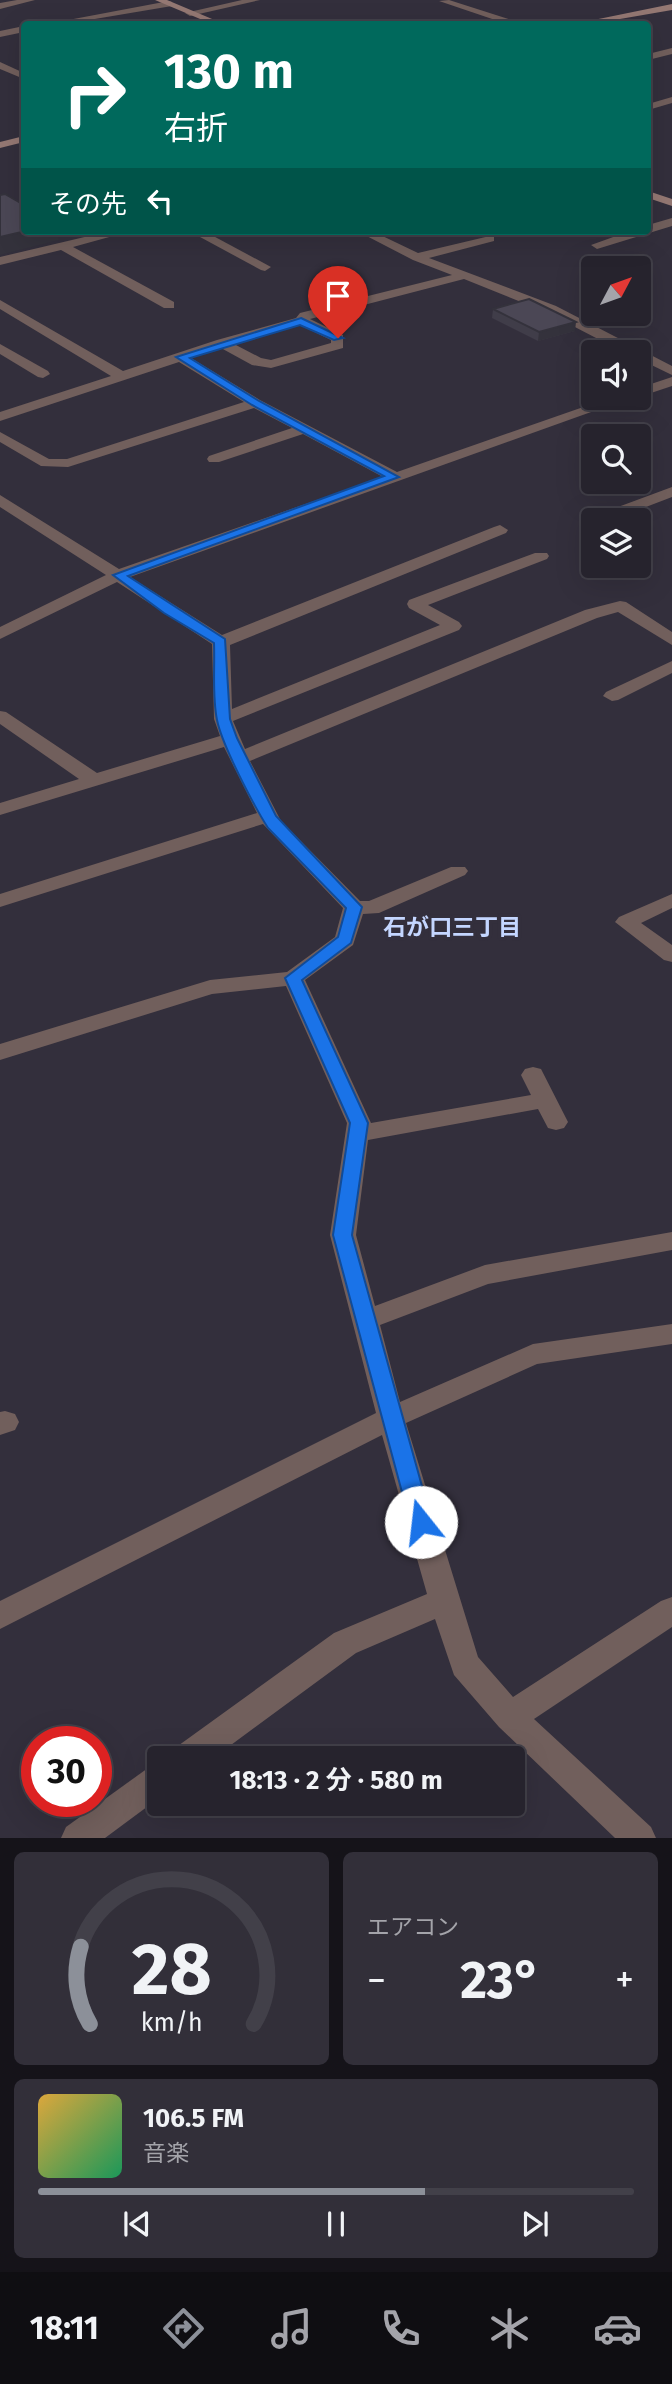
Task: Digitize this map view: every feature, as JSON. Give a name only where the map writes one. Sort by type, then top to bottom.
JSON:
[{"type":"street","points":[[0,6],[31,0]]},
{"type":"street","points":[[159,0],[211,21]]},
{"type":"street","points":[[190,13],[256,0]]},
{"type":"street","points":[[443,1],[506,21]]},
{"type":"street","points":[[70,21],[169,4]]},
{"type":"street","points":[[595,21],[672,7]]},
{"type":"street","points":[[0,34],[21,30]]},
{"type":"street","points":[[651,56],[672,51]]},
{"type":"street","points":[[1,65],[21,62]]},
{"type":"street","points":[[1,65],[21,75]]},
{"type":"street","points":[[651,106],[672,100]]},
{"type":"street","points":[[0,145],[21,140]]},
{"type":"street","points":[[651,195],[672,203]]},
{"type":"street","points":[[651,228],[672,222]]},
{"type":"street","points":[[0,261],[108,235]]},
{"type":"street","points":[[203,235],[265,267]]},
{"type":"street","points":[[375,235],[417,257],[551,309],[611,340]]},
{"type":"street","points":[[597,245],[629,235]]},
{"type":"street","points":[[417,257],[490,238]]},
{"type":"street","points":[[62,246],[169,305]]},
{"type":"street","points":[[0,417],[222,343],[301,321],[305,316],[466,275]]},
{"type":"street","points":[[0,304],[123,377]]},
{"type":"street","points":[[222,343],[257,362],[271,364],[338,345],[338,338],[301,321]]},
{"type":"street","points":[[0,348],[43,374]]},
{"type":"street","points":[[181,357],[255,403],[394,477]]},
{"type":"street","points":[[651,361],[672,372]]},
{"type":"street","points":[[651,388],[672,380]]},
{"type":"street","points":[[0,436],[46,463],[68,463],[255,403]]},
{"type":"street","points":[[0,634],[119,575],[588,410]]},
{"type":"street","points":[[214,459],[305,429]]},
{"type":"street","points":[[629,508],[672,492]]},
{"type":"street","points":[[0,500],[220,642]]},
{"type":"street","points":[[220,642],[500,530]]},
{"type":"street","points":[[231,739],[453,626],[415,604],[541,556]]},
{"type":"street","points":[[0,809],[231,739],[620,606],[672,640]]},
{"type":"street","points":[[220,642],[231,739],[268,816],[354,907],[372,908],[458,871]]},
{"type":"street","points":[[612,696],[672,666]]},
{"type":"street","points":[[0,716],[94,780]]},
{"type":"street","points":[[0,901],[268,816]]},
{"type":"street","points":[[672,900],[626,922],[672,955]]},
{"type":"street","points":[[0,1052],[210,987],[293,978],[345,940],[354,907]]},
{"type":"street","points":[[293,978],[359,1123],[343,1235],[391,1418],[465,1665],[510,1717],[639,1838]]},
{"type":"street","points":[[358,1134],[551,1111],[533,1075]]},
{"type":"street","points":[[365,1320],[485,1275],[672,1241]]},
{"type":"street","points":[[0,1616],[391,1418],[533,1354],[672,1334]]},
{"type":"street","points":[[205,1746],[345,1643],[444,1601]]},
{"type":"street","points":[[510,1717],[672,1610]]},
{"type":"street","points":[[78,1838],[147,1788]]},
{"type":"building","points":[[5,194],[21,203],[21,232],[0,237],[0,195]]},
{"type":"building","points":[[529,299],[576,322],[539,332],[493,309]]},
{"type":"district","name":"石が口三丁目","points":[[452,927]]},
{"type":"route","points":[[338,338],[301,321],[181,357],[255,403],[394,477],[119,575],[220,642],[223,719],[268,816],[354,907],[345,940],[293,978],[359,1123],[343,1235],[421,1522]]}]
